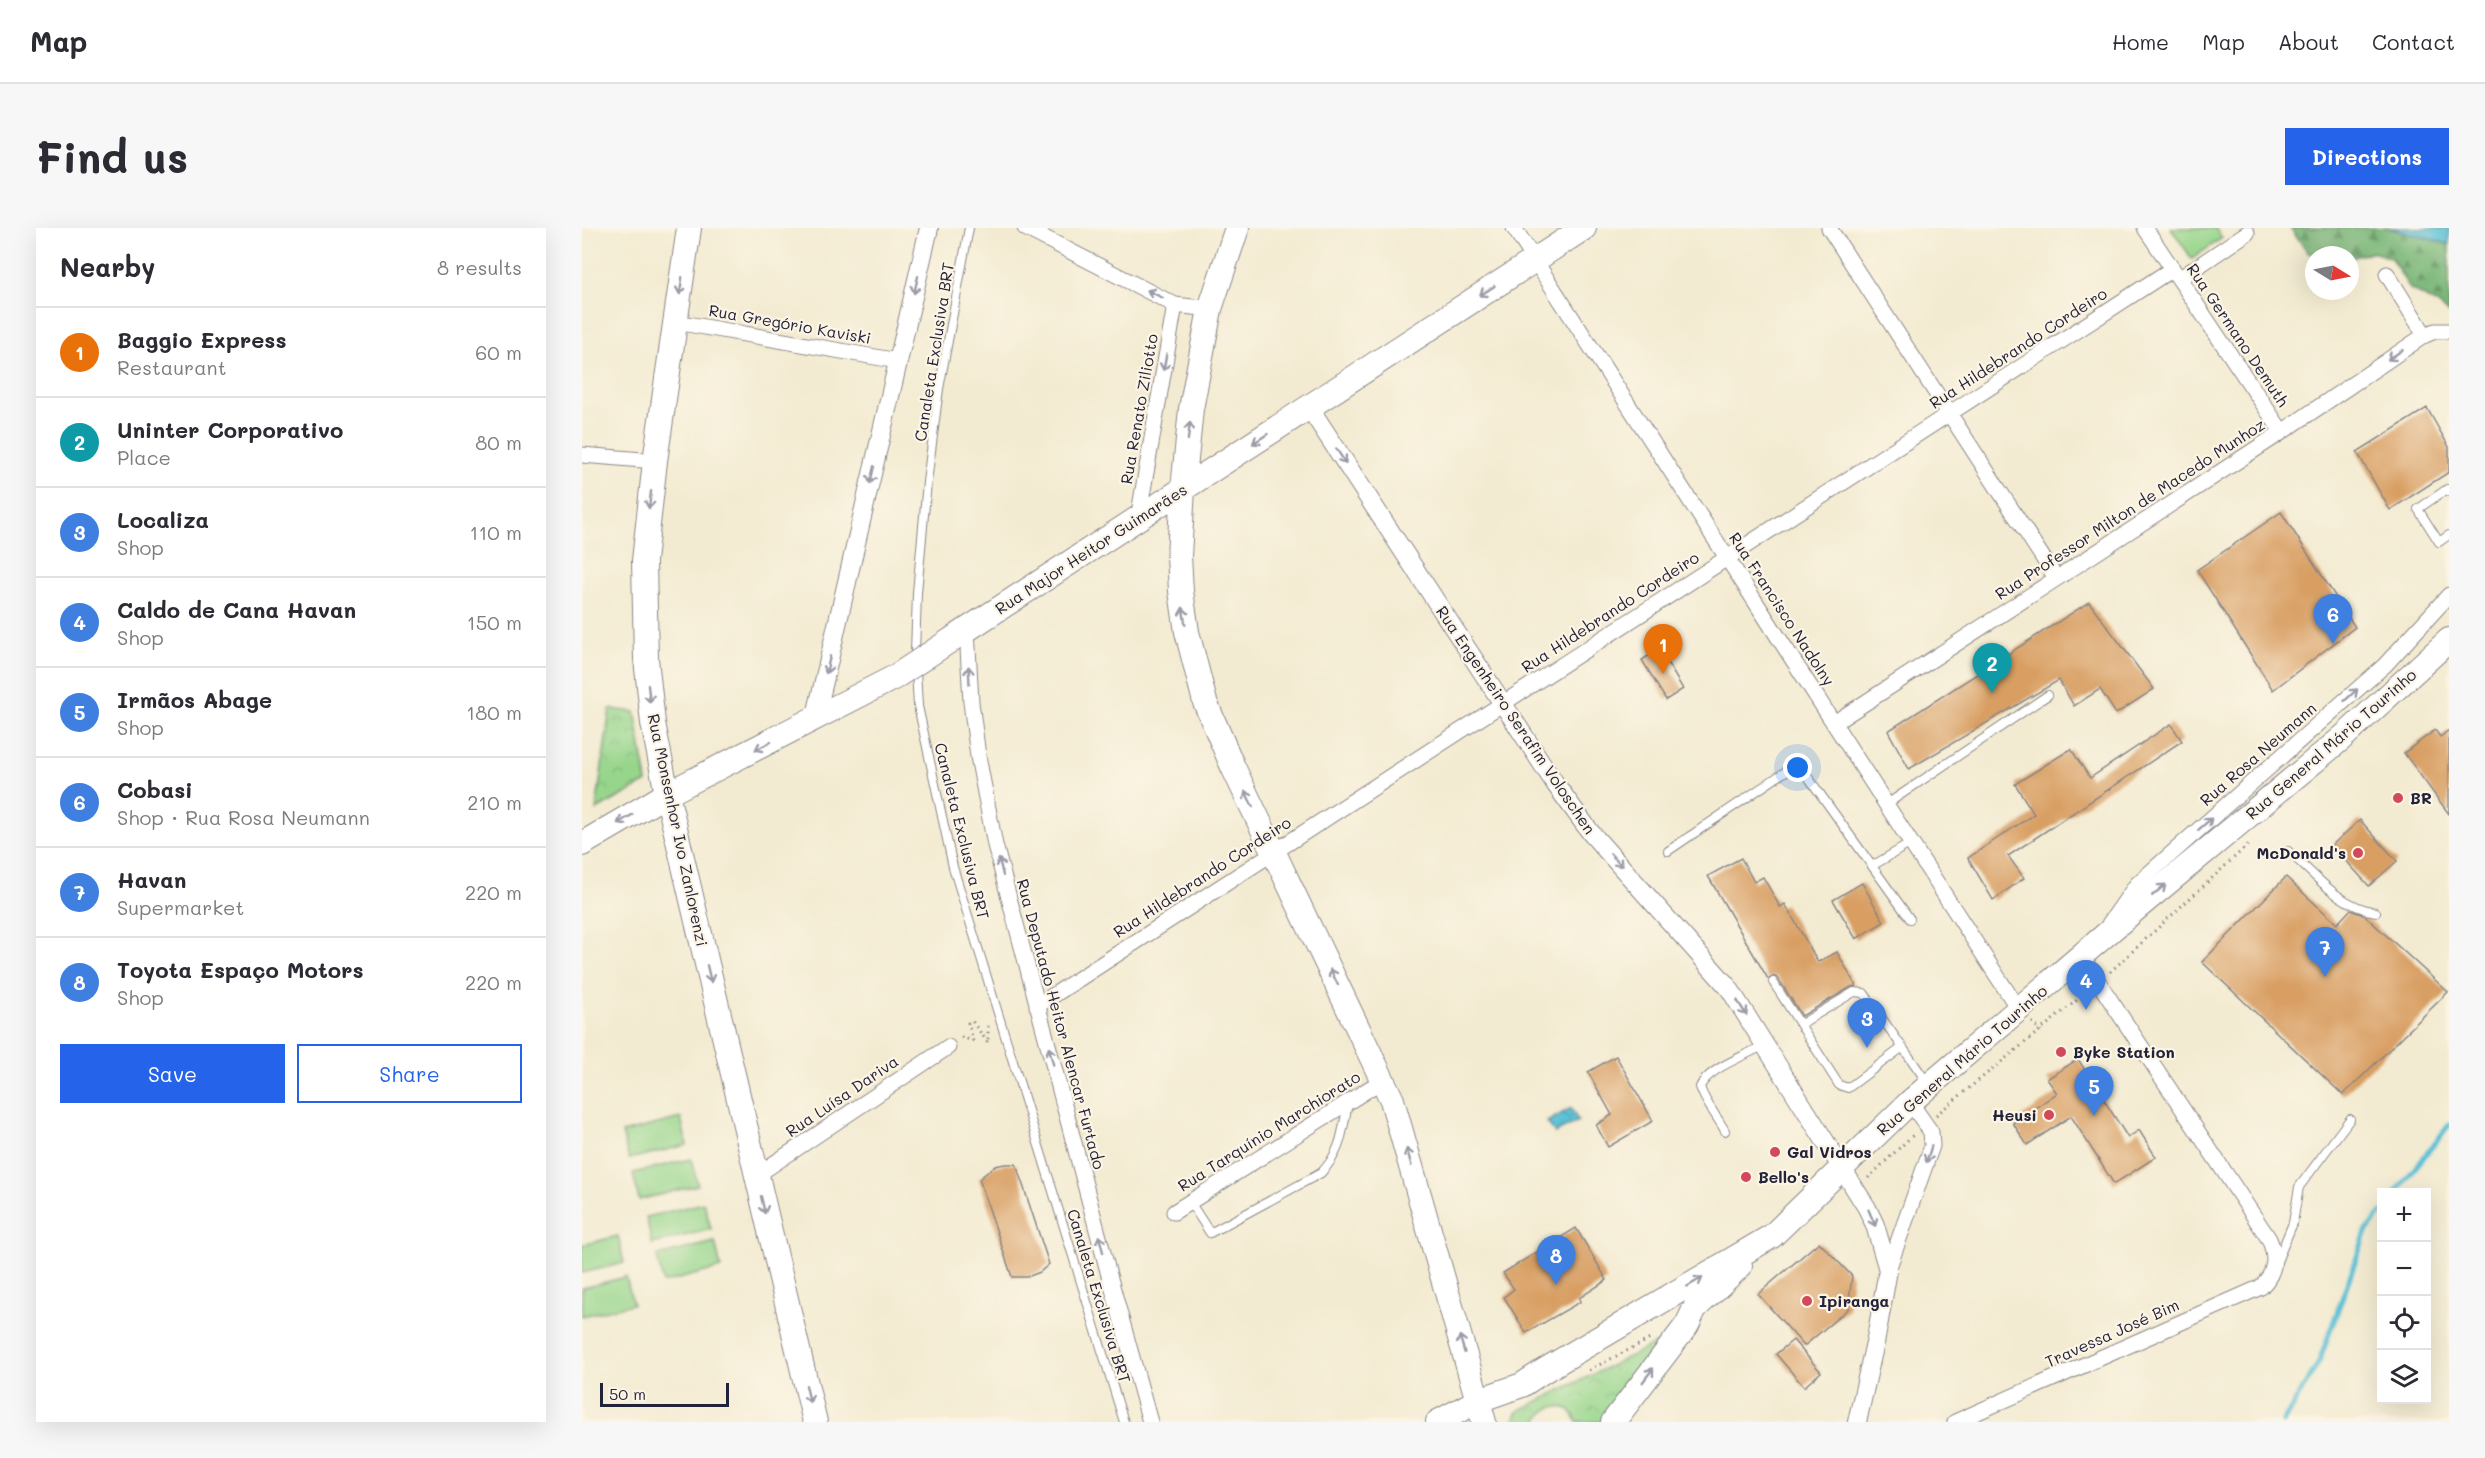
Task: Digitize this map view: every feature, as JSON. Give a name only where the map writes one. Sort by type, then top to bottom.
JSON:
[{"type":"main road","name":"Rua Monsenhor Ivo Zanlorenzi","points":[[689,228],[655,461],[644,561],[643,626],[652,712],[667,794],[814,1422]]},
{"type":"main road","points":[[1237,228],[1210,309],[1191,409],[1179,556],[1187,632],[1196,670],[1219,735],[1383,1080],[1400,1124],[1481,1411]]},
{"type":"main road","name":"Rua Major Heitor Guimarães","points":[[582,844],[667,794],[895,677],[1584,228]]},
{"type":"main road","name":"Rua General Mário Tourinho","points":[[1438,1422],[1481,1411],[1545,1370],[1772,1236],[1910,1102],[2342,738],[2449,640]]},
{"type":"main road","points":[[1617,1419],[1687,1325],[1695,1308],[1772,1236]]},
{"type":"main road","points":[[1522,1386],[1534,1386],[1594,1357],[1666,1314],[1695,1308]]},
{"type":"street","points":[[815,720],[929,228]]},
{"type":"street","points":[[1025,228],[1175,305],[1210,309]]},
{"type":"street","name":"Rua Francisco Nadolny","points":[[1514,228],[2019,1010]]},
{"type":"street","points":[[1829,228],[2056,578]]},
{"type":"street","name":"Rua Germano Demuth","points":[[2145,228],[2282,432]]},
{"type":"street","name":"Rua Hildebrando Cordeiro","points":[[1037,1006],[1949,414],[2175,274],[2247,233]]},
{"type":"street","points":[[2387,274],[2425,335]]},
{"type":"street","name":"Rua Renato Ziliotto","points":[[1138,519],[1175,305]]},
{"type":"street","name":"Rua Gregório Kaviski","points":[[676,322],[898,361]]},
{"type":"street","name":"Rua Professor Milton de Macedo Munhoz","points":[[1834,723],[2282,432],[2425,335],[2448,331]]},
{"type":"street","name":"Rua Engenheiro Serafim Voloschen","points":[[1309,407],[1502,704],[1580,819],[1720,976],[1843,1167],[1871,1217],[1888,1270]]},
{"type":"street","points":[[582,455],[655,461]]},
{"type":"street","name":"Rua Rosa Neumann","points":[[2088,950],[2128,894],[2138,884],[2385,665],[2449,595]]},
{"type":"street","name":"Rua Deputado Heitor Alencar Furtado","points":[[961,634],[985,798],[1007,894],[1150,1422]]},
{"type":"street","points":[[2088,950],[2098,983],[2269,1239],[2274,1251],[2274,1266]]},
{"type":"street","name":"Rua Luísa Dariva","points":[[757,1175],[948,1047]]},
{"type":"street","name":"Rua Tarquínio Marchiorato","points":[[1174,1212],[1383,1080]]},
{"type":"street","points":[[1857,1422],[1876,1338],[1888,1270],[1932,1146],[1931,1132],[1910,1102]]},
{"type":"street","name":"Travessa José Bim","points":[[1955,1422],[2261,1287],[2274,1266]]},
{"type":"lane","name":"Canaleta Exclusiva BRT","points":[[969,228],[941,378],[927,482],[917,593],[915,653],[918,706],[953,867],[1124,1422]]},
{"type":"lane","points":[[2449,492],[2447,489],[2418,508],[2439,542],[2449,536]]},
{"type":"lane","points":[[1887,804],[2048,695]]},
{"type":"lane","points":[[1668,851],[1798,763],[1910,920]]},
{"type":"lane","points":[[1872,867],[1911,843]]},
{"type":"lane","points":[[2288,851],[2340,898],[2364,910],[2376,912]]},
{"type":"lane","points":[[1773,982],[1843,1088],[1848,1088],[1903,1047]]},
{"type":"lane","points":[[1801,1024],[1854,992],[1864,993],[1929,1086]]},
{"type":"lane","points":[[1725,1131],[1716,1113],[1703,1097],[1700,1087],[1704,1078],[1713,1071],[1766,1045]]},
{"type":"lane","points":[[1190,1202],[1210,1233],[1321,1173],[1333,1160],[1339,1144],[1348,1102]]},
{"type":"lane","points":[[2274,1266],[2294,1223],[2299,1187],[2350,1119]]},
{"type":"path","points":[[1926,1123],[2098,983],[2255,839]]},
{"type":"path","points":[[973,1041],[968,1023],[972,1021],[988,1043],[987,1017],[999,1017]]},
{"type":"green space","points":[[2171,228],[2215,228],[2222,238],[2192,259]]},
{"type":"green space","points":[[2290,228],[2389,228],[2449,244],[2449,314],[2437,304],[2410,289],[2391,258],[2373,252],[2359,256],[2359,246],[2305,246],[2305,248]]},
{"type":"green space","points":[[610,709],[635,712],[647,782],[596,810]]},
{"type":"green space","points":[[681,1118],[687,1145],[629,1159],[622,1133]]},
{"type":"green space","points":[[691,1159],[698,1185],[639,1200],[633,1173]]},
{"type":"green space","points":[[704,1203],[711,1229],[652,1244],[646,1217]]},
{"type":"green space","points":[[618,1236],[624,1263],[582,1273],[582,1245]]},
{"type":"green space","points":[[715,1242],[721,1268],[663,1283],[657,1256]]},
{"type":"green space","points":[[626,1277],[633,1304],[582,1316],[582,1288]]},
{"type":"green space","points":[[1659,1342],[1603,1422],[1577,1422],[1569,1410],[1558,1407],[1546,1411],[1537,1422],[1513,1422],[1518,1411]]},
{"type":"water","points":[[2389,228],[2449,228],[2449,244]]},
{"type":"water","points":[[1571,1108],[1578,1121],[1555,1133],[1547,1122]]},
{"type":"building","points":[[2427,408],[2449,447],[2449,472],[2390,510],[2357,452]]},
{"type":"building","points":[[2281,512],[2355,627],[2273,690],[2197,570]]},
{"type":"building","points":[[2089,602],[2154,689],[2116,714],[2100,689],[2074,706],[2059,680],[1909,769],[1888,731]]},
{"type":"building","points":[[1659,649],[1683,689],[1666,700],[1642,660]]},
{"type":"building","points":[[2171,724],[2182,741],[2008,856],[2024,878],[1993,900],[1968,858],[2034,814],[2015,784],[2071,749],[2090,778]]},
{"type":"building","points":[[2435,730],[2440,737],[2449,730],[2449,814],[2404,753]]},
{"type":"building","points":[[2360,820],[2397,861],[2369,886],[2332,845]]},
{"type":"building","points":[[1741,858],[1754,882],[1763,877],[1780,907],[1785,904],[1818,962],[1837,952],[1856,986],[1802,1016],[1778,978],[1773,976],[1768,979],[1708,876]]},
{"type":"building","points":[[2286,877],[2337,924],[2350,910],[2364,915],[2448,992],[2343,1095],[2202,962]]},
{"type":"building","points":[[1862,883],[1884,922],[1856,939],[1833,900]]},
{"type":"building","points":[[1616,1056],[1653,1121],[1608,1147],[1596,1125],[1612,1115],[1588,1072]]},
{"type":"building","points":[[2078,1059],[2128,1138],[2139,1130],[2156,1157],[2114,1184],[2071,1116],[2027,1145],[2013,1123],[2057,1093],[2047,1079]]},
{"type":"building","points":[[1016,1164],[1049,1264],[1040,1272],[1027,1277],[1012,1277],[979,1179],[995,1166]]},
{"type":"building","points":[[1576,1228],[1607,1280],[1579,1298],[1580,1302],[1526,1333],[1504,1297],[1514,1289],[1503,1273]]},
{"type":"building","name":"Ipiranga","points":[[1819,1242],[1852,1276],[1848,1309],[1804,1346],[1758,1294]]},
{"type":"building","points":[[1793,1340],[1821,1372],[1804,1387],[1776,1354]]},
{"type":"waterway","points":[[2399,1188],[2449,1125]]},
{"type":"waterway","points":[[2283,1422],[2319,1362],[2366,1232],[2377,1218]]},
{"type":"place","name":"Cobasi","points":[[2333,644]]},
{"type":"place","name":"Baggio Express","points":[[1663,674]]},
{"type":"place","name":"Uninter Corporativo","points":[[1992,693]]},
{"type":"place","name":"BR","points":[[2398,798]]},
{"type":"place","name":"McDonald's","points":[[2358,853]]},
{"type":"place","name":"Havan","points":[[2325,977]]},
{"type":"place","name":"Caldo de Cana Havan","points":[[2086,1010]]},
{"type":"place","name":"Localiza","points":[[1867,1048]]},
{"type":"place","name":"Byke Station","points":[[2061,1052]]},
{"type":"place","name":"Heusi","points":[[2049,1115]]},
{"type":"place","name":"Irmãos Abage","points":[[2094,1116]]},
{"type":"place","name":"Gal Vidros","points":[[1775,1152]]},
{"type":"place","name":"Bello's","points":[[1746,1177]]},
{"type":"place","name":"Toyota Espaço Motors","points":[[1556,1285]]},
{"type":"place","name":"Ipiranga","points":[[1807,1301]]}]
